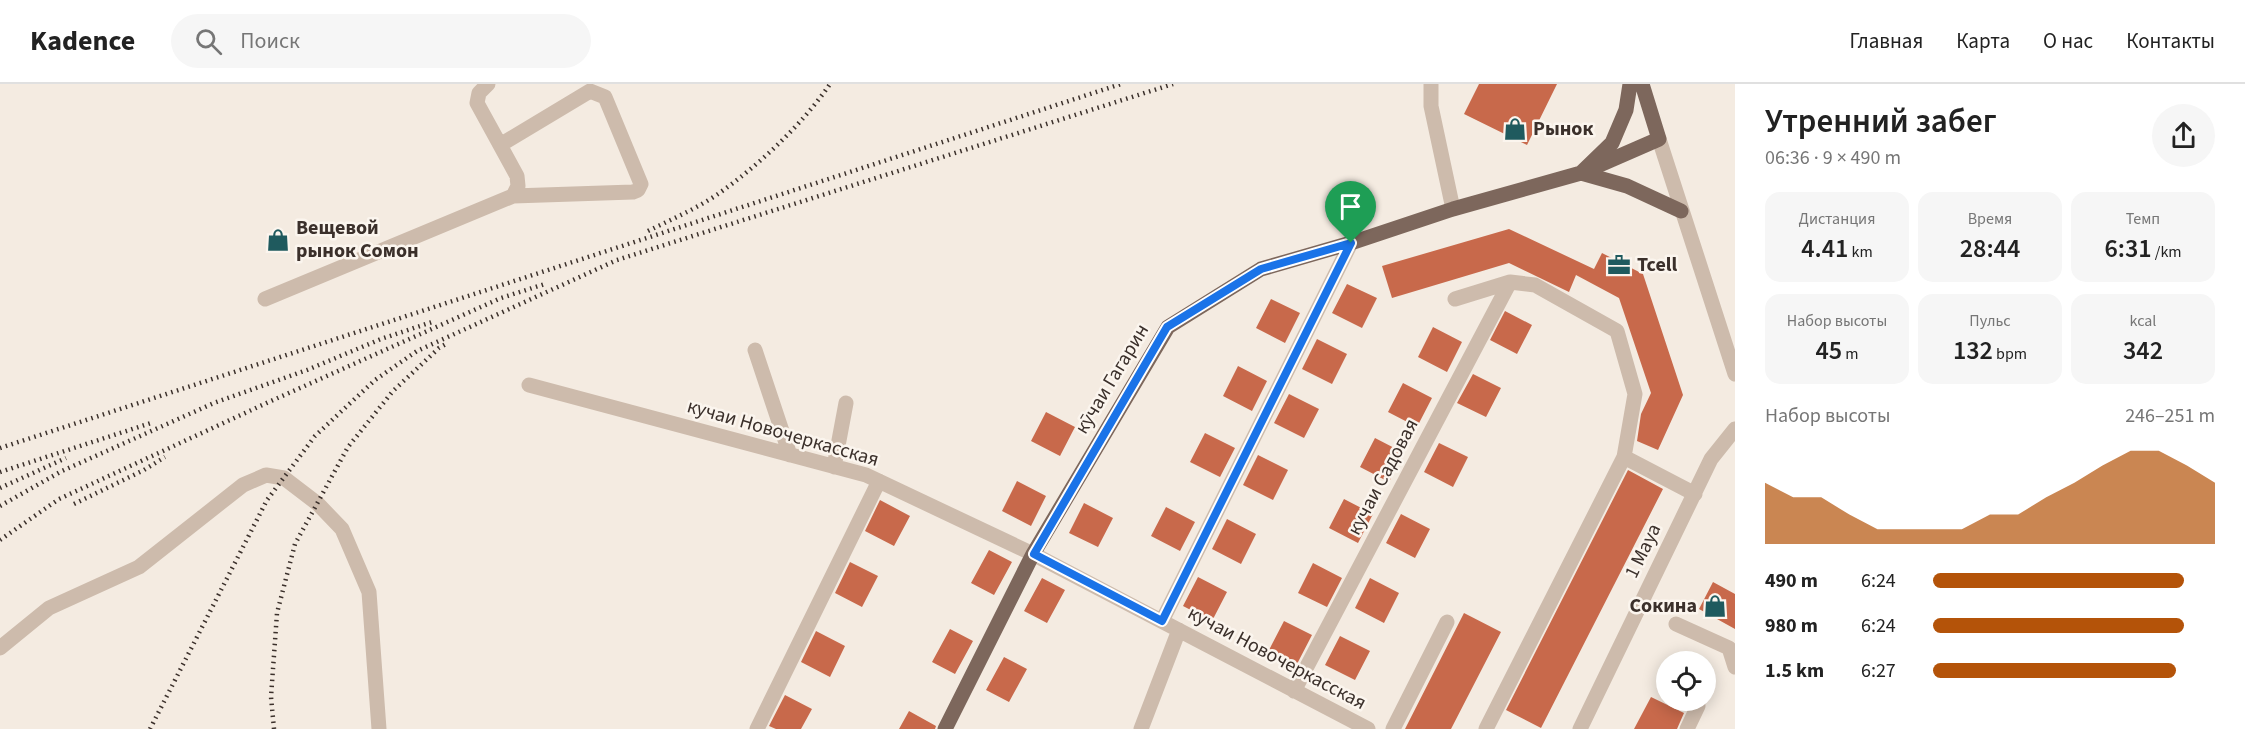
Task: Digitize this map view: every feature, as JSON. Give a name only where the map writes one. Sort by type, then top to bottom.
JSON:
[{"type":"main road","points":[[1581,173],[1612,143],[1626,110],[1630,84]]},
{"type":"main road","points":[[1642,84],[1659,138]]},
{"type":"main road","name":"кӯчаи Гагарин","points":[[945,729],[1034,554],[1167,327],[1261,269],[1351,243],[1453,209],[1581,173],[1659,138]]},
{"type":"main road","points":[[1581,173],[1627,186],[1681,211]]},
{"type":"street","points":[[488,84],[479,93],[477,103],[517,176],[518,186],[513,196]]},
{"type":"street","points":[[1431,84],[1431,106],[1453,209]]},
{"type":"street","points":[[265,299],[513,196],[638,190],[640,183],[605,97],[598,93],[590,91],[500,145]]},
{"type":"street","points":[[1659,138],[1735,374]]},
{"type":"street","points":[[1162,621],[1351,243]]},
{"type":"street","points":[[1455,299],[1510,282],[1535,285],[1617,331],[1635,394],[1624,457],[1486,729]]},
{"type":"street","name":"кучаи Садовая","points":[[1294,691],[1510,282]]},
{"type":"street","points":[[754,350],[790,455]]},
{"type":"street","name":"кучаи Новочеркасская","points":[[529,385],[866,475],[1034,554],[1368,729]]},
{"type":"street","points":[[834,467],[846,403]]},
{"type":"street","name":"1 Maya","points":[[1580,729],[1711,459],[1735,429]]},
{"type":"street","points":[[1624,457],[1695,494]]},
{"type":"street","points":[[0,648],[49,608],[139,567],[243,485],[266,475],[284,478],[318,504],[342,529],[369,592],[379,729]]},
{"type":"street","points":[[757,729],[879,482]]},
{"type":"street","points":[[1393,729],[1447,622]]},
{"type":"street","points":[[1676,624],[1729,648],[1735,667]]},
{"type":"street","points":[[1141,729],[1179,630]]},
{"type":"street","points":[[1687,729],[1696,711]]},
{"type":"building","name":"Рынок","points":[[1479,84],[1557,84],[1527,145],[1464,114]]},
{"type":"building","points":[[1509,229],[1594,269],[1602,253],[1643,274],[1683,395],[1658,450],[1637,441],[1641,414],[1651,393],[1619,298],[1576,275],[1569,292],[1509,263],[1392,298],[1382,266]]},
{"type":"building","points":[[1347,284],[1377,298],[1362,328],[1332,313]]},
{"type":"building","points":[[1271,299],[1300,313],[1285,343],[1256,328]]},
{"type":"building","points":[[1505,311],[1532,325],[1517,354],[1490,340]]},
{"type":"building","points":[[1433,327],[1462,342],[1447,372],[1418,357]]},
{"type":"building","points":[[1317,339],[1347,354],[1332,384],[1302,369]]},
{"type":"building","points":[[1238,366],[1267,381],[1252,411],[1223,396]]},
{"type":"building","points":[[1473,374],[1501,388],[1486,417],[1457,403]]},
{"type":"building","points":[[1403,383],[1432,398],[1417,427],[1388,412]]},
{"type":"building","points":[[1289,394],[1319,409],[1304,438],[1274,423]]},
{"type":"building","points":[[1046,412],[1075,427],[1060,456],[1031,441]]},
{"type":"building","points":[[1205,433],[1235,448],[1220,477],[1190,462]]},
{"type":"building","points":[[1375,438],[1404,453],[1389,482],[1360,467]]},
{"type":"building","points":[[1439,443],[1468,457],[1453,487],[1424,472]]},
{"type":"building","points":[[1258,455],[1288,470],[1273,500],[1243,485]]},
{"type":"building","points":[[1628,470],[1663,489],[1541,728],[1506,710]]},
{"type":"building","points":[[1017,481],[1046,496],[1031,526],[1002,511]]},
{"type":"building","points":[[1344,499],[1373,514],[1358,543],[1329,528]]},
{"type":"building","points":[[880,500],[910,516],[894,546],[865,531]]},
{"type":"building","points":[[1084,503],[1113,518],[1098,547],[1069,533]]},
{"type":"building","points":[[1166,507],[1195,522],[1180,551],[1151,536]]},
{"type":"building","points":[[1401,514],[1430,529],[1415,558],[1386,543]]},
{"type":"building","points":[[1227,519],[1256,534],[1241,564],[1212,549]]},
{"type":"building","points":[[989,550],[1012,562],[994,595],[971,583]]},
{"type":"building","points":[[850,562],[878,576],[862,607],[835,593]]},
{"type":"building","points":[[1313,563],[1342,578],[1327,607],[1298,593]]},
{"type":"building","points":[[1198,577],[1227,592],[1212,621],[1183,606]]},
{"type":"building","points":[[1042,578],[1065,590],[1047,623],[1024,611]]},
{"type":"building","points":[[1370,578],[1399,593],[1384,623],[1355,608]]},
{"type":"building","points":[[1713,582],[1735,594],[1735,629],[1699,609]]},
{"type":"building","points":[[1464,613],[1501,632],[1451,729],[1405,729]]},
{"type":"building","points":[[1284,621],[1312,635],[1297,664],[1269,650]]},
{"type":"building","points":[[950,629],[973,641],[955,674],[932,662]]},
{"type":"building","points":[[816,631],[845,646],[830,677],[801,662]]},
{"type":"building","points":[[1340,636],[1370,651],[1355,680],[1325,665]]},
{"type":"building","points":[[1004,657],[1027,669],[1009,702],[986,690]]},
{"type":"building","points":[[785,695],[812,709],[801,729],[776,729],[769,726]]},
{"type":"building","points":[[1651,697],[1656,699],[1656,711],[1684,713],[1677,729],[1634,729]]},
{"type":"building","points":[[909,711],[936,726],[935,729],[899,729]]},
{"type":"railway","points":[[648,231],[710,199],[748,171],[793,129],[830,84]]},
{"type":"railway","points":[[0,448],[1121,84]]},
{"type":"railway","points":[[150,729],[267,500],[315,436],[375,380],[417,351],[617,260],[1173,84]]},
{"type":"railway","points":[[0,540],[59,499],[501,298],[545,284]]},
{"type":"railway","points":[[0,506],[62,471],[214,403],[307,370],[381,339],[432,322]]},
{"type":"railway","points":[[274,729],[271,697],[277,613],[295,544],[348,447],[393,391],[446,344]]},
{"type":"railway","points":[[0,472],[151,423]]},
{"type":"railway","points":[[74,504],[144,470],[165,457]]},
{"type":"railway","points":[[0,488],[66,458]]},
{"type":"place","name":"Рынок","points":[[1515,129]]},
{"type":"place","name":"Вещевой рынок Сомон","points":[[278,240]]},
{"type":"place","name":"Tcell","points":[[1619,265]]},
{"type":"place","name":"Сокина","points":[[1715,606]]},
{"type":"route","points":[[1351,243],[1162,621],[1034,554],[1167,327],[1261,269],[1351,243]]}]
